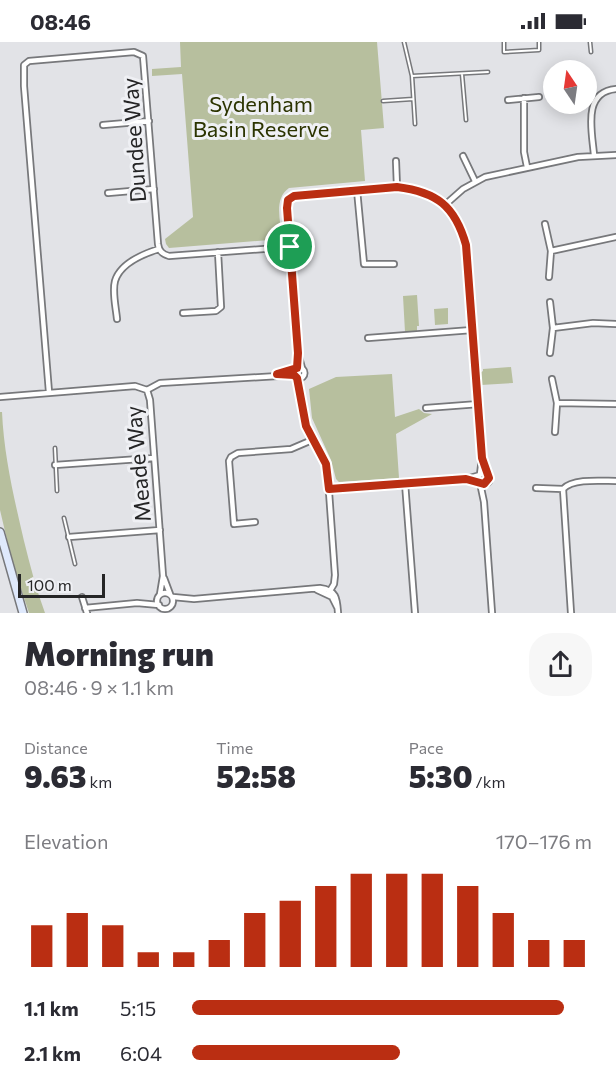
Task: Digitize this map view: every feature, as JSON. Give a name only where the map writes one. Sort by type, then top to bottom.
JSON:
[{"type":"street","name":"Dundee Way","points":[[49,392],[24,65],[33,60],[138,52],[144,60],[159,249]]},
{"type":"street","points":[[594,155],[592,107],[600,94],[616,89]]},
{"type":"street","points":[[508,100],[539,97]]},
{"type":"street","points":[[524,98],[524,152],[527,167]]},
{"type":"street","points":[[103,125],[149,121]]},
{"type":"street","points":[[446,204],[475,181],[494,174],[594,155],[616,155]]},
{"type":"street","points":[[463,156],[475,181]]},
{"type":"street","points":[[396,161],[397,187]]},
{"type":"street","points":[[329,592],[334,585],[335,575],[329,489],[326,464],[306,426],[297,372],[298,353],[287,204],[294,196],[397,187],[422,192],[446,204],[461,227],[466,245],[482,458],[479,482],[484,502],[492,613]]},
{"type":"street","points":[[108,193],[154,189]]},
{"type":"street","points":[[357,190],[363,264],[394,264]]},
{"type":"street","points":[[545,224],[551,251],[549,277]]},
{"type":"street","points":[[551,251],[616,237]]},
{"type":"street","points":[[117,319],[114,283],[120,271],[127,264],[159,249],[169,256],[290,247]]},
{"type":"street","points":[[183,313],[216,311],[221,307],[218,252]]},
{"type":"street","points":[[550,302],[553,328],[550,353]]},
{"type":"street","points":[[553,328],[593,323],[616,324]]},
{"type":"street","points":[[368,338],[472,330]]},
{"type":"street","points":[[147,390],[160,383],[297,372],[304,375],[301,394]]},
{"type":"street","points":[[552,379],[556,403],[555,432]]},
{"type":"street","name":"Meade Way","points":[[0,397],[135,386],[147,390],[150,400],[163,576],[159,596],[161,608]]},
{"type":"street","points":[[556,403],[616,404]]},
{"type":"street","points":[[426,408],[479,404]]},
{"type":"street","points":[[255,522],[234,524],[229,460],[231,457],[238,453],[291,449],[312,440]]},
{"type":"street","points":[[55,465],[154,458]]},
{"type":"street","points":[[482,458],[488,475],[484,502]]},
{"type":"street","points":[[329,489],[466,479],[484,473],[488,475]]},
{"type":"street","points":[[466,479],[487,483]]},
{"type":"street","points":[[536,488],[563,489],[578,483],[616,482]]},
{"type":"street","points":[[405,483],[415,613]]},
{"type":"street","points":[[563,489],[571,613]]},
{"type":"street","points":[[69,537],[160,530]]},
{"type":"street","points":[[0,532],[23,613]]},
{"type":"street","name":"Meade Way","points":[[163,576],[171,595]]},
{"type":"street","points":[[82,597],[86,611],[137,603],[165,592],[194,599],[314,589],[329,592],[338,611]]},
{"type":"street","points":[[170,608],[171,595]]},
{"type":"street","points":[[137,603],[170,608],[194,599]]},
{"type":"lane","points":[[404,42],[412,76],[415,124]]},
{"type":"lane","points":[[504,42],[504,52],[539,50],[538,42]]},
{"type":"lane","points":[[590,42],[591,52]]},
{"type":"lane","points":[[412,76],[488,72]]},
{"type":"lane","points":[[462,74],[466,120]]},
{"type":"lane","points":[[383,101],[413,99]]},
{"type":"lane","points":[[55,448],[57,491]]},
{"type":"lane","points":[[64,518],[75,564]]},
{"type":"green space","name":"Sydenham Basin Reserve","points":[[180,42],[377,42],[384,128],[361,130],[365,181],[289,188],[279,204],[282,239],[169,248],[165,239],[193,217],[182,74],[152,76],[152,69],[181,67]]},
{"type":"green space","points":[[417,295],[419,326],[417,326],[417,331],[405,332],[403,296]]},
{"type":"green space","points":[[448,308],[448,324],[435,325],[434,309]]},
{"type":"green space","points":[[511,367],[513,383],[481,385],[480,373],[483,369]]},
{"type":"green space","points":[[392,374],[395,417],[419,409],[424,413],[432,414],[396,434],[399,478],[339,482],[312,418],[309,389],[336,377]]},
{"type":"green space","points":[[0,412],[2,412],[7,461],[17,509],[31,568],[45,613],[29,613],[12,561],[0,510]]},
{"type":"route","points":[[397,187],[415,189],[446,204],[461,227],[466,245],[482,458],[489,477],[487,483],[466,479],[329,489],[326,464],[306,426],[297,378],[294,375],[277,374],[297,368],[298,353],[290,247],[287,204],[288,200],[294,196],[397,187]]}]
